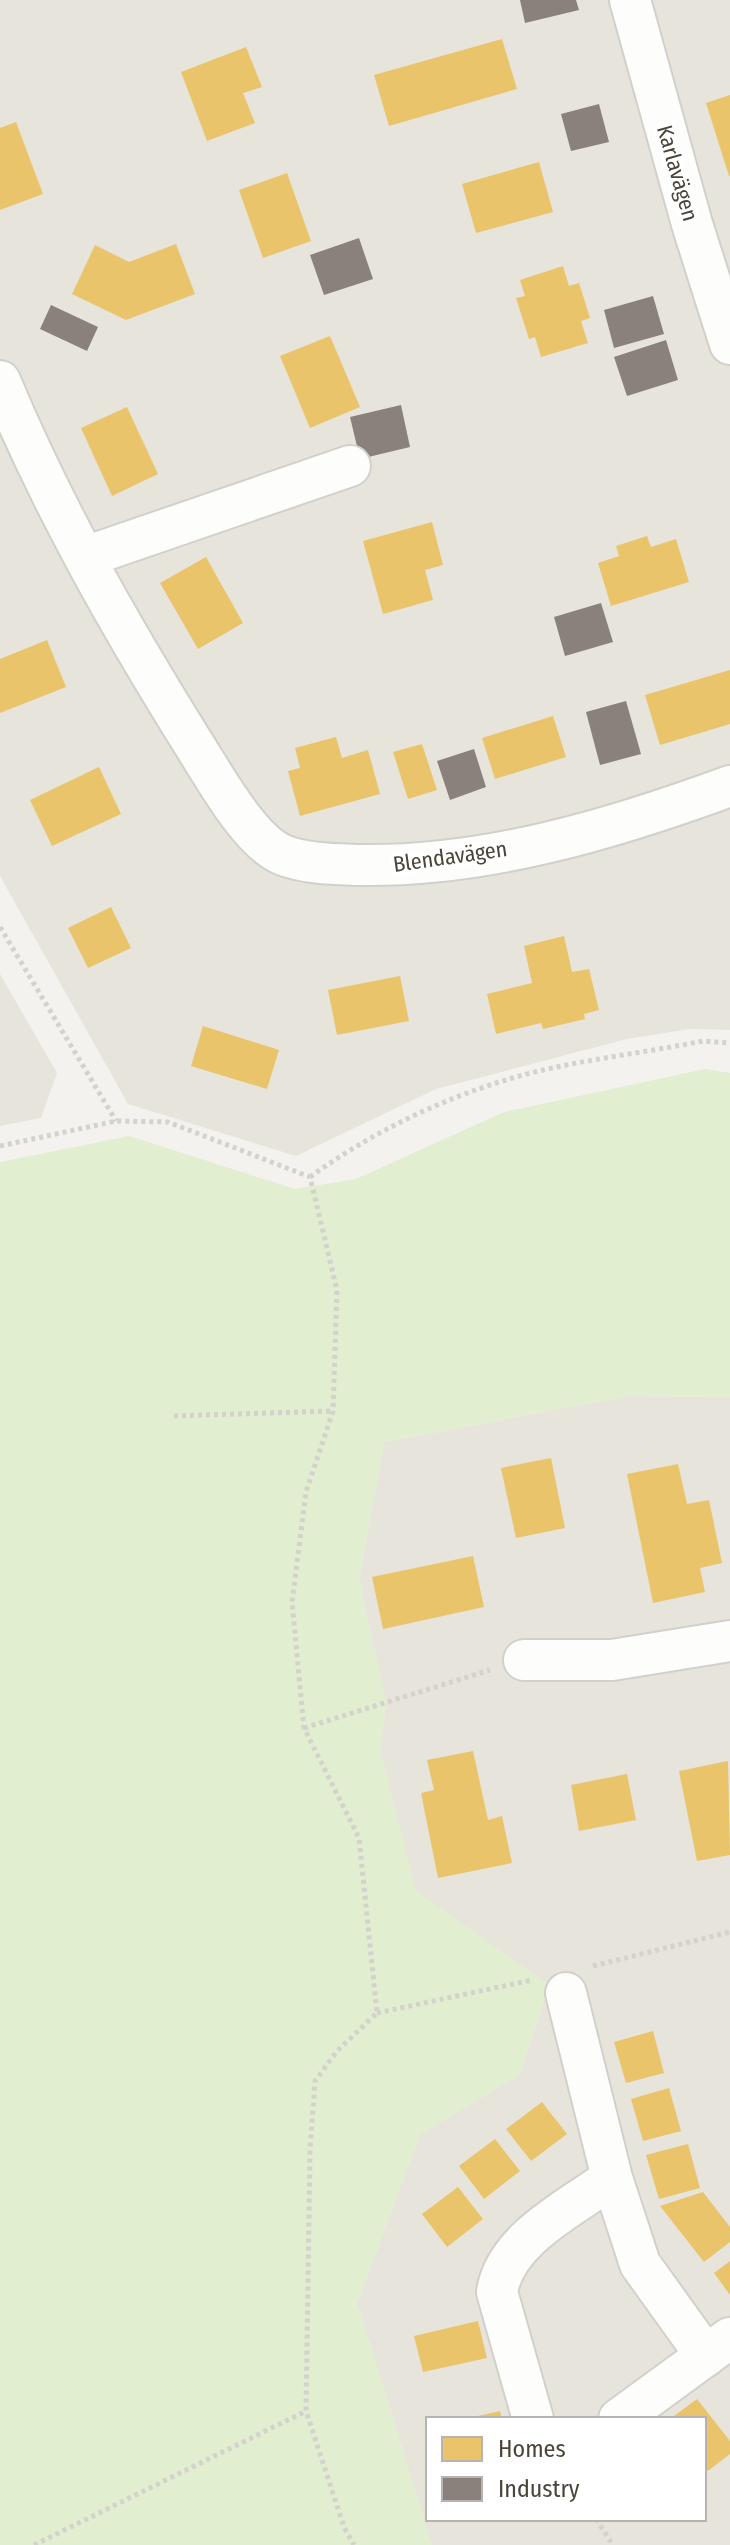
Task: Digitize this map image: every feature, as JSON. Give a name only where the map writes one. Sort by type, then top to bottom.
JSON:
[{"type":"street","name":"Karlavägen","points":[[630,0],[730,344]]},
{"type":"street","name":"Blendavägen","points":[[0,381],[38,473],[118,623],[239,816],[281,854],[330,864],[415,866],[565,838],[660,812],[730,786]]},
{"type":"street","points":[[85,557],[350,466]]},
{"type":"street","points":[[524,1660],[612,1660],[730,1641]]},
{"type":"street","points":[[566,1993],[612,2178],[640,2264],[718,2347],[622,2417]]},
{"type":"street","points":[[532,2417],[497,2292],[500,2276],[526,2241],[612,2178]]},
{"type":"path","points":[[0,927],[116,1121]]},
{"type":"path","points":[[310,1177],[355,1145],[443,1103],[507,1080],[703,1041],[730,1043]]},
{"type":"path","points":[[0,1146],[116,1121],[168,1122],[310,1177]]},
{"type":"path","points":[[310,1177],[337,1290],[333,1411],[306,1492],[292,1602],[304,1728],[359,1838],[377,2013],[337,2051],[315,2081],[310,2150],[306,2411],[354,2545]]},
{"type":"path","points":[[174,1416],[333,1411]]},
{"type":"path","points":[[304,1728],[524,1660]]},
{"type":"path","points":[[34,2545],[306,2411]]},
{"type":"path","points":[[597,2521],[613,2545]]},
{"type":"shaded area","points":[[0,0],[730,0],[730,1030],[690,1029],[627,1039],[436,1089],[296,1156],[128,1104],[0,876]]},
{"type":"shaded area","points":[[0,974],[57,1073],[41,1118],[0,1126]]},
{"type":"shaded area","points":[[628,1396],[730,1397],[730,2545],[432,2545],[357,2303],[420,2134],[519,2075],[549,1985],[416,1892],[380,1751],[386,1703],[359,1580],[384,1442]]},
{"type":"green space","points":[[705,1069],[730,1073],[730,1397],[628,1396],[384,1442],[359,1580],[386,1703],[380,1751],[416,1891],[549,1985],[519,2075],[420,2134],[357,2303],[432,2545],[0,2545],[0,1162],[129,1136],[295,1189],[356,1179],[504,1112]]},
{"type":"building: Homes","points":[[502,39],[517,89],[389,126],[374,75]]},
{"type":"building: Homes","points":[[246,47],[262,87],[243,93],[255,123],[207,141],[181,72]]},
{"type":"building: Homes","points":[[730,95],[730,176],[729,176],[706,103]]},
{"type":"building: Homes","points":[[16,122],[43,194],[0,210],[0,128]]},
{"type":"building: Homes","points":[[539,162],[553,212],[476,233],[462,184]]},
{"type":"building: Homes","points":[[287,173],[311,241],[263,258],[239,190]]},
{"type":"building: Homes","points":[[176,244],[195,294],[126,320],[72,294],[95,245],[129,262]]},
{"type":"building: Homes","points":[[563,266],[569,286],[579,283],[590,318],[581,321],[588,343],[541,357],[535,337],[529,339],[516,298],[525,296],[520,280]]},
{"type":"building: Homes","points":[[330,336],[360,407],[310,428],[280,356]]},
{"type":"building: Homes","points":[[127,407],[158,474],[112,496],[81,428]]},
{"type":"building: Homes","points":[[432,522],[443,565],[425,570],[433,600],[383,614],[363,541]]},
{"type":"building: Homes","points":[[647,536],[651,547],[676,539],[689,582],[611,606],[598,563],[619,556],[616,546]]},
{"type":"building: Homes","points":[[206,557],[243,623],[198,649],[160,583]]},
{"type":"building: Homes","points":[[47,640],[66,687],[0,713],[0,659]]},
{"type":"building: Homes","points":[[730,670],[730,724],[660,745],[645,695]]},
{"type":"building: Homes","points":[[553,716],[566,757],[495,779],[482,738]]},
{"type":"building: Homes","points":[[336,737],[342,758],[368,750],[380,794],[300,816],[288,771],[300,768],[295,748]]},
{"type":"building: Homes","points":[[422,744],[437,790],[408,799],[393,752]]},
{"type":"building: Homes","points":[[99,767],[121,814],[52,846],[30,800]]},
{"type":"building: Homes","points":[[111,907],[131,948],[88,968],[68,928]]},
{"type":"building: Homes","points":[[564,936],[572,972],[589,969],[599,1010],[584,1014],[585,1019],[543,1029],[541,1023],[496,1034],[487,994],[532,983],[524,946]]},
{"type":"building: Homes","points":[[400,976],[409,1021],[337,1035],[328,990]]},
{"type":"building: Homes","points":[[203,1026],[279,1050],[267,1089],[191,1066]]},
{"type":"building: Homes","points":[[551,1458],[565,1528],[516,1538],[501,1468]]},
{"type":"building: Homes","points":[[678,1464],[687,1504],[709,1500],[722,1563],[700,1568],[705,1592],[653,1603],[627,1474]]},
{"type":"building: Homes","points":[[473,1556],[484,1607],[383,1629],[372,1577]]},
{"type":"building: Homes","points":[[473,1751],[488,1820],[502,1816],[512,1863],[438,1878],[421,1793],[434,1790],[427,1760]]},
{"type":"building: Homes","points":[[728,1761],[730,1855],[697,1861],[679,1771]]},
{"type":"building: Homes","points":[[627,1774],[636,1820],[579,1831],[571,1785]]},
{"type":"building: Homes","points":[[653,2031],[664,2073],[626,2083],[614,2042]]},
{"type":"building: Homes","points":[[669,2088],[681,2131],[643,2141],[631,2099]]},
{"type":"building: Homes","points":[[542,2102],[567,2134],[531,2161],[506,2129]]},
{"type":"building: Homes","points":[[495,2139],[520,2171],[484,2199],[459,2166]]},
{"type":"building: Homes","points":[[688,2144],[700,2188],[659,2199],[646,2155]]},
{"type":"building: Homes","points":[[458,2187],[483,2219],[447,2247],[422,2214]]},
{"type":"building: Homes","points":[[703,2192],[730,2227],[730,2242],[704,2262],[660,2206]]},
{"type":"building: Homes","points":[[730,2261],[730,2295],[714,2273]]},
{"type":"building: Homes","points":[[478,2321],[487,2358],[423,2372],[414,2336]]},
{"type":"building: Homes","points":[[697,2399],[730,2441],[730,2454],[708,2471],[706,2417],[673,2417]]},
{"type":"building: Homes","points":[[500,2411],[502,2417],[473,2417]]},
{"type":"building: Industry","points":[[520,0],[576,0],[579,10],[525,23]]},
{"type":"building: Industry","points":[[599,104],[609,142],[571,151],[561,114]]},
{"type":"building: Industry","points":[[359,238],[373,279],[324,295],[310,255]]},
{"type":"building: Industry","points":[[653,296],[664,334],[614,348],[604,310]]},
{"type":"building: Industry","points":[[51,305],[98,327],[87,351],[40,329]]},
{"type":"building: Industry","points":[[666,340],[678,380],[627,396],[614,357]]},
{"type":"building: Industry","points":[[401,405],[410,447],[360,459],[350,417]]},
{"type":"building: Industry","points":[[601,603],[613,642],[565,656],[554,617]]},
{"type":"building: Industry","points":[[626,701],[641,754],[600,765],[586,712]]},
{"type":"building: Industry","points":[[474,749],[486,787],[450,800],[437,761]]}]
